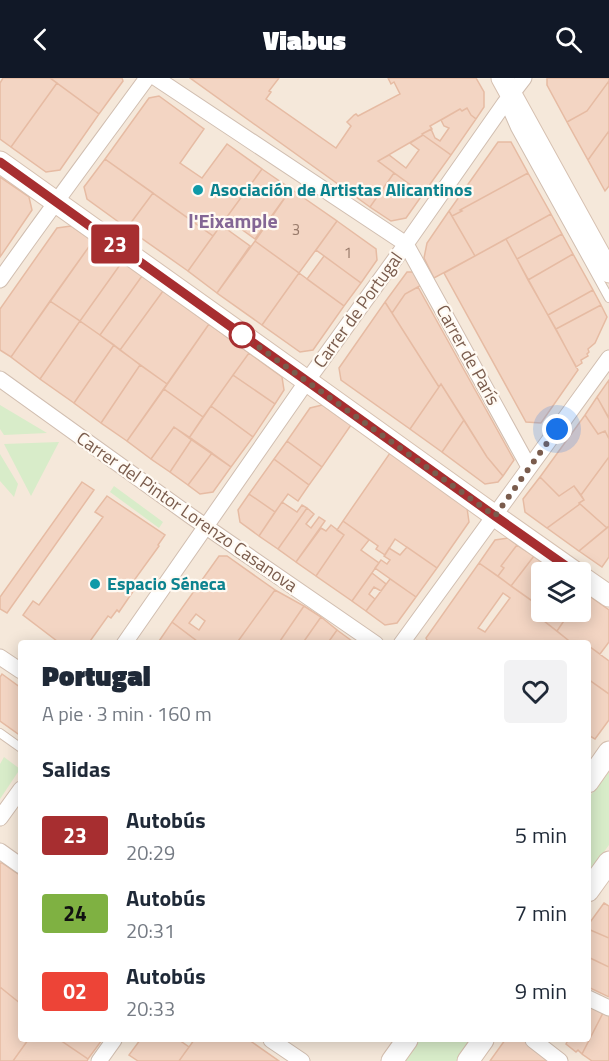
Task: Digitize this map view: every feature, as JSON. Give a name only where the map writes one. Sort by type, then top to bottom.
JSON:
[{"type":"street","points":[[0,280],[147,78]]},
{"type":"street","points":[[156,78],[406,244]]},
{"type":"street","name":"Carrer de Portugal","points":[[127,640],[307,381],[406,244],[504,93],[524,78]]},
{"type":"street","points":[[504,93],[609,272]]},
{"type":"street","points":[[0,162],[560,562]]},
{"type":"street","name":"Carrer de París","points":[[406,244],[529,467]]},
{"type":"street","points":[[404,640],[609,358]]},
{"type":"street","name":"Carrer del Pintor Lorenzo Casanova","points":[[0,379],[205,527],[370,640]]},
{"type":"street","points":[[591,584],[609,596]]},
{"type":"street","points":[[0,657],[18,669]]},
{"type":"street","points":[[591,778],[609,752]]},
{"type":"street","points":[[0,818],[18,793]]},
{"type":"street","points":[[0,851],[18,864]]},
{"type":"street","points":[[591,887],[609,862]]},
{"type":"street","points":[[591,999],[609,1008]]},
{"type":"street","points":[[99,1061],[113,1042]]},
{"type":"street","points":[[274,1042],[302,1061]]},
{"type":"street","points":[[392,1061],[406,1042]]},
{"type":"street","points":[[468,1061],[482,1042]]},
{"type":"street","points":[[536,1042],[560,1061]]},
{"type":"lane","points":[[504,93],[514,128],[609,298]]},
{"type":"lane","points":[[0,733],[18,746]]},
{"type":"shaded area","points":[[0,78],[609,78],[609,1061],[0,1061]]},
{"type":"green space","points":[[0,405],[47,433],[4,435],[0,429]]},
{"type":"green space","points":[[59,442],[31,496],[4,444]]},
{"type":"green space","points":[[0,454],[18,484],[14,497],[0,481]]},
{"type":"green space","points":[[114,486],[163,522],[159,528],[110,492]]},
{"type":"green space","points":[[4,757],[18,768],[18,772],[0,799],[0,764]]},
{"type":"green space","points":[[609,769],[609,845],[591,870],[591,795]]},
{"type":"green space","points":[[418,1042],[470,1042],[456,1061],[404,1061]]},
{"type":"building","points":[[3,78],[50,78],[57,83],[11,147],[0,139],[0,83]]},
{"type":"building","points":[[50,78],[122,78],[123,81],[99,114]]},
{"type":"building","points":[[190,78],[279,78],[266,99],[336,148],[351,126],[347,122],[354,115],[358,116],[400,94],[394,82],[391,84],[388,78],[476,78],[484,92],[484,107],[476,119],[467,108],[462,111],[460,109],[430,126],[432,129],[423,135],[378,161],[394,173],[370,207]]},
{"type":"building","points":[[547,78],[609,78],[609,81],[587,111],[567,122],[547,85]]},
{"type":"building","points":[[609,81],[609,131],[588,160],[567,122],[587,111]]},
{"type":"building","points":[[57,83],[99,114],[60,170],[46,172],[11,147]]},
{"type":"building","points":[[159,96],[204,129],[180,163],[202,178],[227,144],[262,169],[213,236],[105,159],[149,98]]},
{"type":"building","points":[[467,108],[476,119],[451,155],[422,134],[431,129],[435,138],[440,141],[449,128],[444,126],[441,120],[460,109],[462,111]]},
{"type":"building","points":[[609,131],[609,186],[605,191],[588,160]]},
{"type":"building","points":[[423,135],[451,155],[423,194],[378,161],[389,155],[406,168],[419,150],[410,143]]},
{"type":"building","points":[[498,142],[511,142],[528,173],[452,216],[449,211]]},
{"type":"building","points":[[105,159],[153,193],[127,228],[87,199],[84,187]]},
{"type":"building","points":[[262,169],[291,189],[255,239],[226,218]]},
{"type":"building","points":[[394,173],[423,194],[406,218],[391,221],[370,207]]},
{"type":"building","points":[[528,173],[551,214],[475,256],[452,216]]},
{"type":"building","points":[[0,177],[29,197],[32,210],[0,257]]},
{"type":"building","points":[[291,189],[337,221],[299,273],[255,241]]},
{"type":"building","points":[[153,193],[213,236],[188,271],[127,228]]},
{"type":"building","points":[[449,211],[475,256],[434,278],[424,258],[427,243]]},
{"type":"building","points":[[551,214],[562,234],[517,259],[506,239]]},
{"type":"building","points":[[337,221],[376,249],[377,260],[361,283],[316,250]]},
{"type":"building","points":[[221,225],[250,246],[217,293],[188,271]]},
{"type":"building","points":[[71,226],[93,241],[11,357],[0,350],[0,309],[57,228]]},
{"type":"building","points":[[562,234],[573,254],[528,280],[517,259]]},
{"type":"building","points":[[506,239],[578,370],[541,423],[526,422],[444,273]]},
{"type":"building","points":[[93,241],[122,262],[80,321],[50,301]]},
{"type":"building","points":[[255,241],[299,273],[262,325],[217,293]]},
{"type":"building","points":[[573,254],[593,290],[548,315],[528,280]]},
{"type":"building","points":[[324,256],[361,283],[344,306],[307,279]]},
{"type":"building","points":[[122,262],[142,276],[100,335],[80,321]]},
{"type":"building","points":[[407,272],[419,272],[425,283],[405,294],[392,313],[385,302]]},
{"type":"building","points":[[299,273],[344,306],[313,350],[300,352],[262,325]]},
{"type":"building","points":[[142,276],[163,291],[120,350],[100,335]]},
{"type":"building","points":[[418,287],[514,460],[503,476],[487,457],[441,384],[439,387],[392,313],[405,294]]},
{"type":"building","points":[[593,290],[601,305],[556,329],[548,315]]},
{"type":"building","points":[[163,291],[209,324],[167,384],[120,350]]},
{"type":"building","points":[[50,301],[80,321],[40,379],[11,357]]},
{"type":"building","points":[[385,302],[439,387],[410,429],[341,380],[339,368]]},
{"type":"building","points":[[601,305],[607,317],[595,343],[588,349],[588,356],[576,367],[556,329]]},
{"type":"building","points":[[80,321],[114,345],[74,403],[40,379]]},
{"type":"building","points":[[209,324],[249,353],[203,417],[164,389]]},
{"type":"building","points":[[114,345],[140,365],[101,423],[74,403]]},
{"type":"building","points":[[249,353],[282,377],[284,390],[275,404],[233,375]]},
{"type":"building","points":[[140,365],[167,384],[127,441],[101,423]]},
{"type":"building","points":[[233,375],[275,404],[253,437],[211,406]]},
{"type":"building","points":[[609,380],[609,418],[597,397]]},
{"type":"building","points":[[441,384],[464,420],[442,452],[410,429]]},
{"type":"building","points":[[164,389],[203,417],[189,438],[174,427],[151,459],[127,441]]},
{"type":"building","points":[[597,397],[609,419],[609,439],[605,431],[598,434],[585,415]]},
{"type":"building","points":[[322,405],[351,425],[322,467],[287,441],[310,408]]},
{"type":"building","points":[[211,406],[253,437],[231,467],[189,438]]},
{"type":"building","points":[[585,415],[598,434],[605,431],[609,439],[609,457],[581,495],[574,486],[559,496],[540,477]]},
{"type":"building","points":[[464,420],[487,457],[503,476],[498,482],[485,484],[442,452]]},
{"type":"building","points":[[174,427],[192,439],[170,472],[151,459]]},
{"type":"building","points":[[192,439],[212,453],[188,485],[170,472]]},
{"type":"building","points":[[287,441],[322,467],[309,485],[274,459]]},
{"type":"building","points":[[212,453],[231,467],[213,492],[200,494],[188,485]]},
{"type":"building","points":[[390,453],[467,508],[469,522],[437,568],[395,539],[385,555],[376,549],[378,546],[343,521]]},
{"type":"building","points":[[609,457],[609,526],[607,528],[579,503],[584,500],[581,495]]},
{"type":"building","points":[[274,459],[309,485],[298,501],[288,494],[275,512],[249,494]]},
{"type":"building","points":[[540,477],[559,496],[574,486],[584,500],[547,528],[525,512],[523,499]]},
{"type":"building","points":[[82,482],[94,490],[7,613],[0,609],[0,597]]},
{"type":"building","points":[[249,494],[275,512],[259,536],[240,522],[238,510]]},
{"type":"building","points":[[107,496],[165,535],[135,579],[138,580],[132,588],[134,590],[119,612],[117,610],[111,618],[108,616],[91,640],[56,640],[23,615],[33,601],[39,605],[103,517],[95,512]]},
{"type":"building","points":[[282,502],[297,512],[302,505],[307,508],[278,549],[259,536]]},
{"type":"building","points":[[580,504],[607,528],[579,551],[547,528]]},
{"type":"building","points":[[307,508],[314,514],[306,524],[311,528],[319,517],[325,521],[296,562],[278,549]]},
{"type":"building","points":[[343,521],[369,540],[361,550],[379,563],[352,601],[316,576],[344,535],[337,530]]},
{"type":"building","points":[[331,525],[344,535],[316,576],[296,562],[321,528],[326,531]]},
{"type":"building","points":[[609,526],[609,557],[602,567],[579,551]]},
{"type":"building","points":[[508,538],[517,545],[501,566],[504,568],[498,576],[479,563],[495,540]]},
{"type":"building","points":[[517,545],[534,556],[511,586],[498,576],[504,568],[501,566]]},
{"type":"building","points":[[407,547],[437,568],[416,597],[375,568],[381,560],[387,564],[390,560],[384,556],[389,548],[400,555]]},
{"type":"building","points":[[219,556],[227,556],[275,590],[239,640],[196,640],[172,622]],"holes":[[[196,614],[205,621],[199,630],[189,623]]]},
{"type":"building","points":[[534,556],[542,562],[531,562],[531,600],[511,586]]},
{"type":"building","points":[[479,563],[531,600],[531,622],[545,622],[568,640],[427,640],[426,638]],"holes":[[[503,593],[510,598],[485,632],[478,628]]]},
{"type":"building","points":[[372,573],[386,584],[381,591],[374,587],[369,594],[375,599],[366,611],[352,601]]},
{"type":"building","points":[[390,579],[416,597],[397,623],[385,625],[366,611]]},
{"type":"building","points":[[275,590],[304,606],[281,640],[239,640]]},
{"type":"building","points":[[591,597],[609,610],[609,642],[600,654],[591,648],[591,640],[568,640],[557,631],[563,622],[591,622]]},
{"type":"building","points":[[304,606],[321,617],[305,640],[281,640]]},
{"type":"building","points":[[321,617],[337,630],[330,640],[305,640]]},
{"type":"building","points":[[172,622],[196,640],[160,640]]},
{"type":"building","points":[[545,622],[563,622],[557,631]]},
{"type":"building","points":[[337,630],[351,640],[330,640]]},
{"type":"building","points":[[591,648],[609,661],[609,694],[591,681]]},
{"type":"building","points":[[2,674],[18,686],[18,734],[0,721],[0,677]]},
{"type":"building","points":[[591,681],[609,694],[609,720],[595,739],[591,737]]},
{"type":"building","points":[[0,863],[2,863],[18,874],[18,1002],[0,987]]},
{"type":"building","points":[[604,903],[609,906],[609,938],[591,930],[591,921]]},
{"type":"building","points":[[591,930],[609,938],[609,967],[591,958]]},
{"type":"building","points":[[591,958],[609,967],[609,997],[591,988]]},
{"type":"building","points":[[0,987],[18,1002],[18,1042],[27,1042],[13,1061],[0,1061]]},
{"type":"building","points":[[591,1004],[604,1011],[591,1036]]},
{"type":"building","points":[[604,1011],[609,1013],[609,1061],[592,1061],[582,1054],[588,1042],[591,1042],[591,1036]]},
{"type":"building","points":[[27,1042],[63,1042],[88,1059],[87,1061],[13,1061]]},
{"type":"building","points":[[63,1042],[101,1042],[88,1059]]},
{"type":"building","points":[[139,1042],[182,1042],[189,1047],[179,1061],[138,1061],[129,1055]]},
{"type":"building","points":[[193,1042],[252,1042],[279,1061],[179,1061]]},
{"type":"building","points":[[504,1042],[529,1042],[553,1061],[490,1061]]},
{"type":"building","points":[[567,1042],[588,1042],[582,1054],[566,1044]]},
{"type":"bus line","name":"23","points":[[0,162],[560,562]]},
{"type":"place","name":"Asociación de Artistas Alicantinos","points":[[198,190]]},
{"type":"place","name":"Espacio Séneca","points":[[95,584]]},
{"type":"district","name":"l'Eixample","points":[[233,221]]},
{"type":"route","points":[[242,335],[495,516],[557,429]]}]
